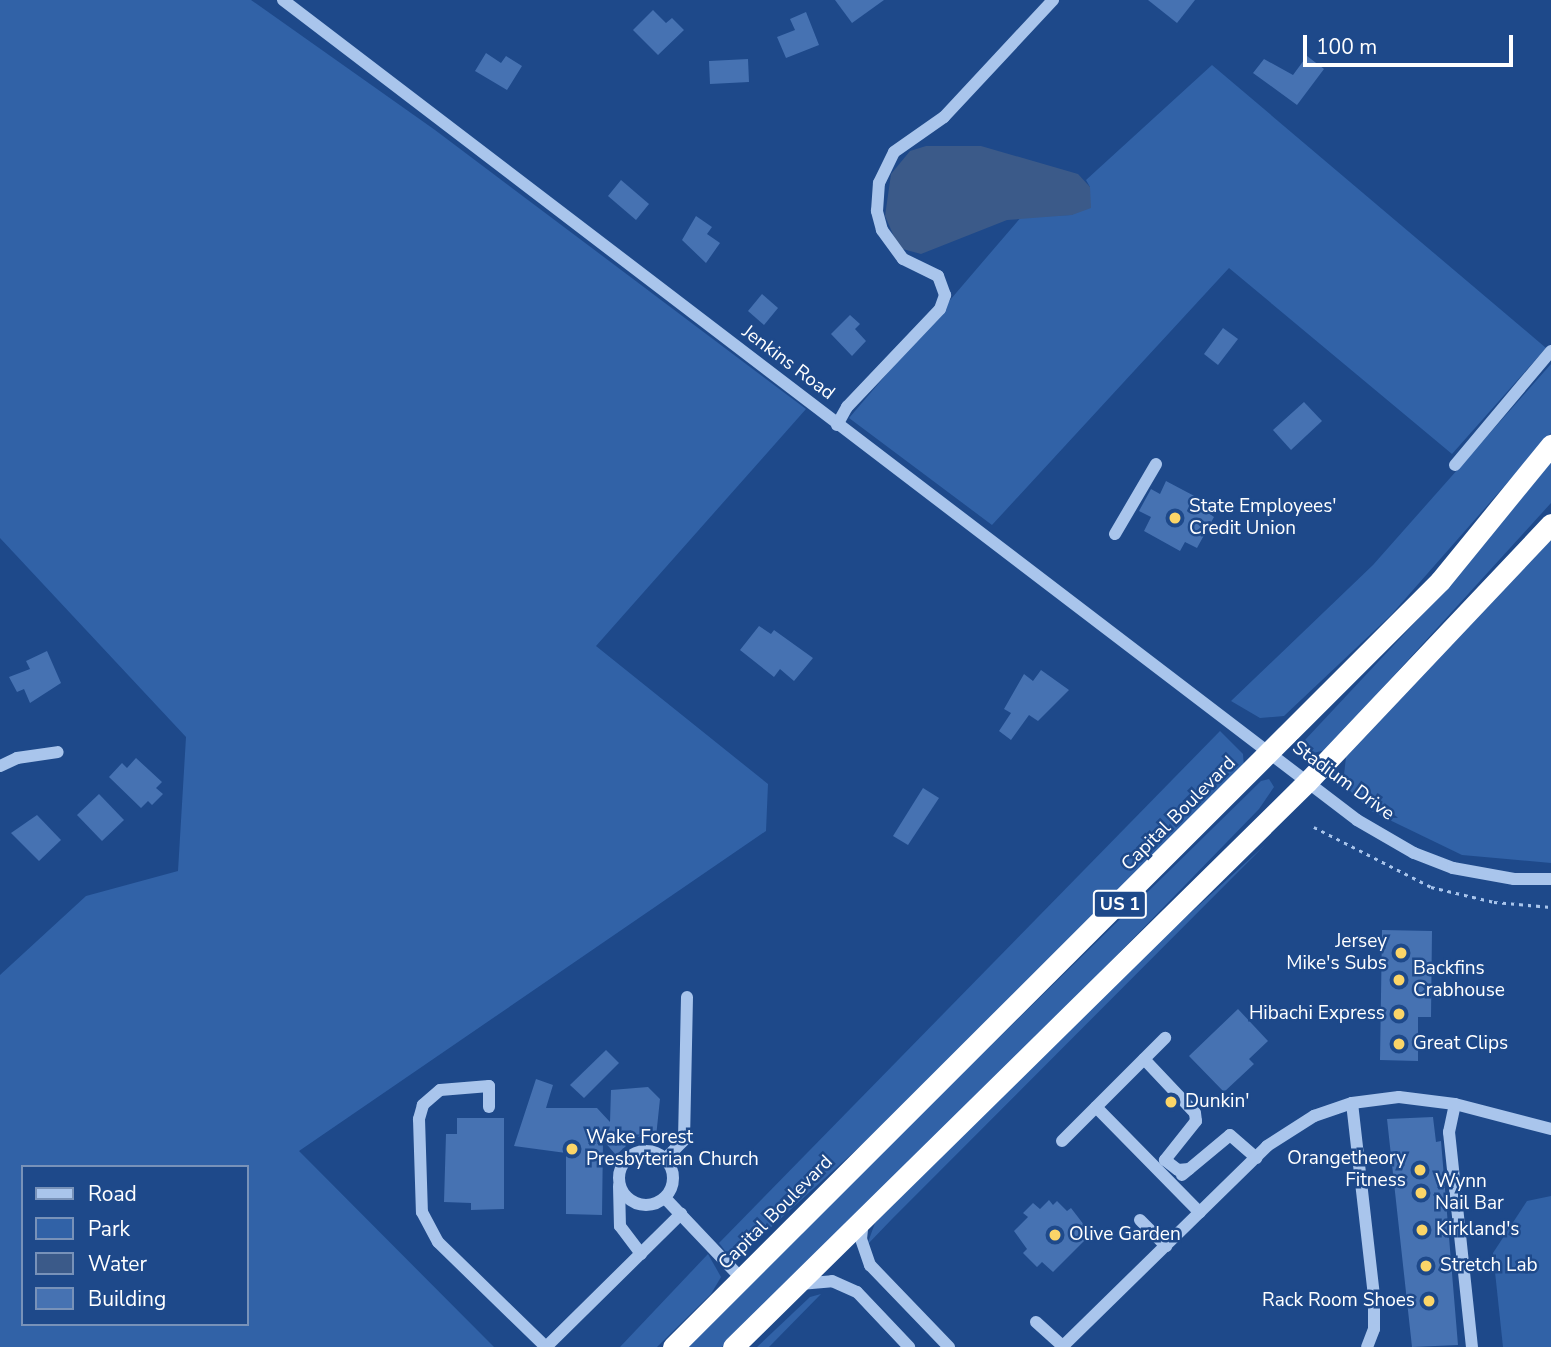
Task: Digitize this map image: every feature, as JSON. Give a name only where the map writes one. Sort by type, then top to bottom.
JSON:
[{"type":"highway","name":"Capital Boulevard","points":[[673,1347],[1273,753],[1440,582],[1551,445]]},
{"type":"highway","name":"US 1","points":[[733,1347],[1307,782],[1551,524]]},
{"type":"street","name":"Jenkins Road","points":[[282,0],[837,425],[1273,753]]},
{"type":"street","points":[[837,425],[847,407],[923,328],[945,295],[938,276],[903,259],[882,230],[877,211],[879,183],[894,152],[944,117],[1053,0]]},
{"type":"street","points":[[1455,465],[1551,351]]},
{"type":"street","points":[[1115,534],[1156,464]]},
{"type":"street","points":[[0,766],[17,758],[58,752]]},
{"type":"street","name":"Stadium Drive","points":[[1273,753],[1357,820],[1414,853],[1453,868],[1514,879],[1551,879]]},
{"type":"street","points":[[665,1158],[684,1140],[687,997]]},
{"type":"street","points":[[1062,1141],[1165,1038]]},
{"type":"street","points":[[1144,1059],[1195,1113],[1196,1121],[1165,1160],[1178,1170],[1189,1169]]},
{"type":"street","points":[[489,1107],[489,1086],[440,1090],[423,1105],[419,1119],[422,1212],[438,1242],[546,1347],[681,1214]]},
{"type":"street","points":[[1036,1322],[1063,1346],[1256,1158],[1314,1116],[1352,1103],[1399,1097],[1455,1104],[1551,1129]]},
{"type":"street","points":[[1352,1103],[1374,1296],[1374,1329],[1367,1347]]},
{"type":"street","points":[[1455,1104],[1449,1132],[1472,1347]]},
{"type":"street","points":[[1096,1107],[1200,1213]]},
{"type":"street","points":[[1172,1185],[1230,1135],[1256,1158]]},
{"type":"street","points":[[619,1185],[638,1205],[665,1198],[673,1183],[665,1158],[649,1151],[632,1154],[620,1167],[619,1185],[620,1226],[641,1254]]},
{"type":"street","points":[[665,1198],[742,1279]]},
{"type":"street","points":[[863,1219],[861,1239],[870,1265],[949,1347]]},
{"type":"street","points":[[1140,1220],[1166,1246]]},
{"type":"street","points":[[796,1284],[832,1281],[857,1292],[904,1345]]},
{"type":"path","points":[[1314,827],[1432,887],[1494,902],[1551,907]]},
{"type":"green space","points":[[0,0],[251,0],[435,130],[806,409],[596,646],[768,784],[766,831],[299,1151],[494,1347],[0,1347],[0,975],[86,896],[178,871],[186,737],[0,538]]},
{"type":"green space","points":[[1212,65],[1546,348],[1452,454],[1229,268],[992,525],[849,418],[1022,216],[1072,215],[1090,187],[1086,180]]},
{"type":"green space","points":[[1551,364],[1551,433],[1391,615],[1284,716],[1260,718],[1231,701],[1373,565]]},
{"type":"green space","points":[[1551,462],[1551,503],[1326,750],[1309,754],[1305,740],[1450,585]]},
{"type":"green space","points":[[1551,540],[1551,863],[1462,855],[1371,811],[1343,784],[1346,757]]},
{"type":"green space","points":[[1220,731],[1243,754],[1244,767],[867,1140],[745,1251],[726,1252],[719,1243]]},
{"type":"green space","points":[[1269,779],[1274,787],[1259,809],[1053,1021],[722,1347],[683,1347],[1261,781]]},
{"type":"green space","points":[[1265,845],[867,1245],[875,1223],[1138,961]]},
{"type":"green space","points":[[1551,1196],[1551,1347],[1503,1347],[1493,1253],[1527,1201]]},
{"type":"green space","points":[[708,1254],[721,1277],[711,1294],[657,1347],[620,1347]]},
{"type":"green space","points":[[821,1294],[769,1347],[757,1347],[810,1297]]},
{"type":"water","points":[[926,146],[981,146],[1078,174],[1090,187],[1091,208],[1072,215],[1007,220],[921,254],[899,248],[885,216],[891,174],[910,151]]},
{"type":"building","points":[[835,0],[884,0],[852,23]]},
{"type":"building","points":[[1148,0],[1195,0],[1177,23]]},
{"type":"building","points":[[653,10],[666,23],[672,18],[684,30],[658,55],[633,30]]},
{"type":"building","points":[[806,12],[819,45],[786,58],[777,37],[795,30],[790,19]]},
{"type":"building","points":[[486,53],[501,63],[506,56],[522,66],[507,90],[475,71]]},
{"type":"building","points":[[1307,56],[1324,69],[1297,105],[1253,73],[1264,59],[1293,75]]},
{"type":"building","points":[[748,59],[749,82],[710,84],[709,61]]},
{"type":"building","points":[[621,180],[649,204],[636,220],[608,196]]},
{"type":"building","points":[[696,216],[712,227],[707,234],[720,243],[706,263],[682,240]]},
{"type":"building","points":[[762,294],[778,308],[764,325],[748,311]]},
{"type":"building","points":[[850,315],[860,324],[855,329],[866,341],[852,356],[831,334]]},
{"type":"building","points":[[1223,328],[1238,339],[1218,365],[1204,354]]},
{"type":"building","points":[[1304,402],[1322,421],[1291,450],[1273,430]]},
{"type":"building","points":[[1166,481],[1200,499],[1197,505],[1214,517],[1197,548],[1185,542],[1180,551],[1144,531],[1151,517],[1139,511],[1151,489],[1160,494]]},
{"type":"building","points":[[759,626],[771,634],[774,630],[813,658],[794,681],[780,669],[774,677],[740,650]]},
{"type":"building","points":[[47,651],[61,683],[30,703],[24,689],[17,692],[9,677],[30,669],[26,661]]},
{"type":"building","points":[[1041,670],[1069,690],[1038,721],[1029,715],[1011,740],[999,731],[1011,713],[1004,709],[1024,674],[1033,681]]},
{"type":"building","points":[[136,758],[162,782],[156,788],[163,794],[152,805],[148,801],[141,808],[109,777],[122,763],[127,768]]},
{"type":"building","points":[[923,788],[939,798],[908,845],[893,836]]},
{"type":"building","points":[[99,794],[124,820],[102,841],[77,815]]},
{"type":"building","points":[[37,815],[61,840],[39,861],[11,833]]},
{"type":"building","points":[[1382,930],[1432,931],[1431,1017],[1418,1017],[1418,1061],[1380,1060]]},
{"type":"building","points":[[1238,1009],[1268,1041],[1249,1059],[1254,1064],[1224,1092],[1189,1056]]},
{"type":"building","points":[[606,1050],[619,1063],[584,1098],[570,1085]]},
{"type":"building","points":[[536,1079],[553,1085],[546,1108],[597,1108],[610,1122],[611,1090],[648,1087],[660,1099],[656,1137],[617,1136],[626,1146],[616,1155],[603,1140],[602,1215],[566,1214],[566,1153],[514,1146]]},
{"type":"building","points":[[1433,1117],[1436,1142],[1441,1141],[1458,1345],[1412,1347],[1387,1119]]},
{"type":"building","points":[[457,1118],[504,1118],[504,1209],[471,1210],[471,1203],[444,1202],[446,1134],[457,1134]]},
{"type":"building","name":"Olive Garden","points":[[1049,1200],[1053,1205],[1057,1201],[1067,1211],[1071,1208],[1091,1234],[1053,1272],[1042,1262],[1037,1267],[1023,1253],[1027,1249],[1014,1231],[1028,1217],[1023,1213],[1033,1203],[1040,1209]]},
{"type":"place","name":"State Employees' Credit Union","points":[[1175,518]]},
{"type":"place","name":"Jersey Mike's Subs","points":[[1401,953]]},
{"type":"place","name":"Backfins Crabhouse","points":[[1399,980]]},
{"type":"place","name":"Hibachi Express","points":[[1399,1014]]},
{"type":"place","name":"Great Clips","points":[[1399,1044]]},
{"type":"place","name":"Dunkin'","points":[[1171,1102]]},
{"type":"place","name":"Wake Forest Presbyterian Church","points":[[572,1149]]},
{"type":"place","name":"Orangetheory Fitness","points":[[1420,1170]]},
{"type":"place","name":"Wynn Nail Bar","points":[[1421,1193]]},
{"type":"place","name":"Kirkland's","points":[[1422,1230]]},
{"type":"place","name":"Olive Garden","points":[[1055,1235]]},
{"type":"place","name":"Stretch Lab","points":[[1426,1266]]},
{"type":"place","name":"Rack Room Shoes","points":[[1429,1301]]}]
